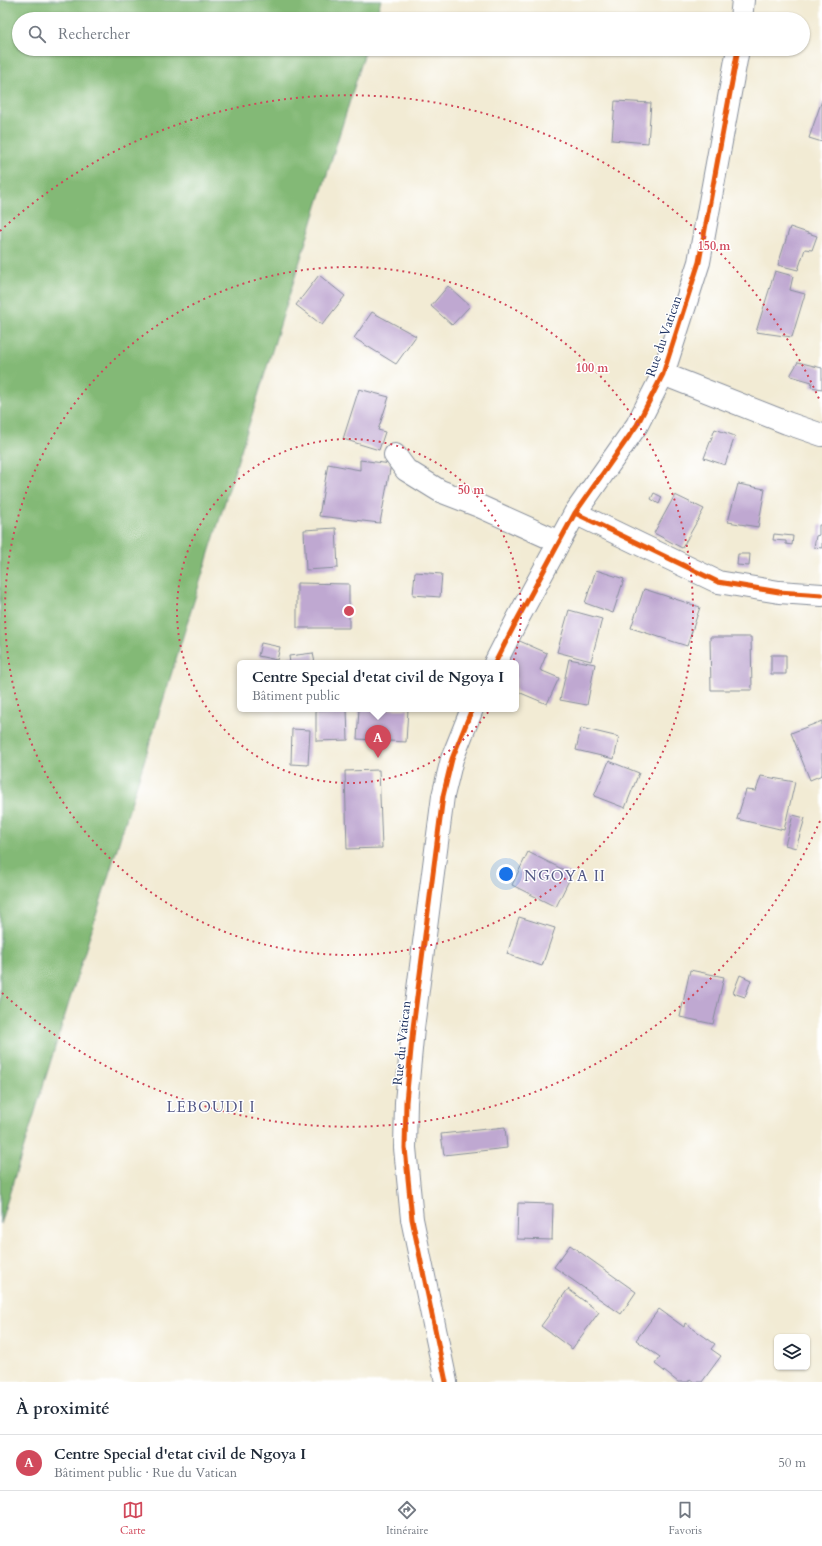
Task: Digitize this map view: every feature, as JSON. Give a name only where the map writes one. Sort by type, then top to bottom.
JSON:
[{"type":"street","points":[[742,12],[743,0]]},
{"type":"street","name":"Rue du Vatican","points":[[497,660],[575,513],[637,425],[663,374],[699,262],[737,56]]},
{"type":"street","points":[[663,374],[787,423],[822,435]]},
{"type":"street","points":[[395,455],[406,470],[440,491],[479,506],[559,542]]},
{"type":"street","points":[[575,513],[718,582],[779,592],[822,595]]},
{"type":"street","name":"Rue du Vatican","points":[[446,1382],[412,1219],[405,1148],[406,1102],[413,1028],[443,796],[452,759],[471,712]]},
{"type":"green space","points":[[0,0],[381,0],[377,12],[12,12],[12,56],[364,56],[0,1224]]},
{"type":"building","points":[[822,100],[822,142],[809,138]]},
{"type":"building","points":[[615,101],[651,103],[648,143],[612,140]]},
{"type":"building","points":[[790,227],[817,236],[812,250],[805,249],[798,270],[778,265]]},
{"type":"building","points":[[775,271],[793,276],[790,290],[805,294],[792,337],[756,332]]},
{"type":"building","points":[[319,275],[345,296],[322,325],[296,305]]},
{"type":"building","points":[[448,286],[470,306],[452,325],[431,306]]},
{"type":"building","points":[[372,312],[416,336],[396,364],[354,338]]},
{"type":"building","points":[[798,362],[822,368],[822,389],[811,387],[812,382],[791,376]]},
{"type":"building","points":[[359,389],[389,397],[378,430],[385,432],[379,450],[343,439]]},
{"type":"building","points":[[715,429],[735,436],[725,465],[704,458]]},
{"type":"building","points":[[360,460],[391,464],[380,523],[319,516],[328,464],[360,470]]},
{"type":"building","points":[[738,484],[765,489],[758,527],[728,522]]},
{"type":"building","points":[[654,493],[662,497],[659,504],[651,499]]},
{"type":"building","points":[[675,495],[704,509],[682,548],[654,533]]},
{"type":"building","points":[[819,525],[822,525],[822,548],[814,547],[816,536],[819,535]]},
{"type":"building","points":[[336,528],[338,568],[306,570],[304,530]]},
{"type":"building","points":[[774,534],[793,536],[792,545],[786,544],[786,541],[773,540]]},
{"type":"building","points":[[738,554],[750,554],[749,566],[737,565]]},
{"type":"building","points":[[596,570],[624,579],[613,613],[585,603]]},
{"type":"building","points":[[415,572],[442,574],[440,597],[413,595]]},
{"type":"building","points":[[297,583],[349,584],[349,628],[297,628]]},
{"type":"building","points":[[644,589],[700,607],[687,646],[631,628]]},
{"type":"building","points":[[569,610],[602,619],[591,661],[557,652]]},
{"type":"building","points":[[710,637],[751,637],[752,690],[711,690]]},
{"type":"building","points":[[515,639],[547,653],[540,670],[559,678],[547,704],[519,692],[519,660],[505,660]]},
{"type":"building","points":[[261,643],[280,647],[277,660],[258,656]]},
{"type":"building","points":[[313,653],[314,660],[290,660],[289,656]]},
{"type":"building","points":[[771,655],[786,655],[786,674],[771,674]]},
{"type":"building","points":[[569,659],[595,664],[587,705],[560,700]]},
{"type":"building","points":[[316,712],[347,712],[348,740],[316,741]]},
{"type":"building","points":[[359,712],[408,712],[406,742],[357,739]]},
{"type":"building","points":[[822,721],[822,775],[810,780],[791,733]]},
{"type":"building","points":[[581,728],[619,737],[614,759],[576,750]]},
{"type":"building","points":[[292,729],[310,730],[308,765],[291,764]]},
{"type":"building","points":[[609,761],[639,773],[625,808],[594,796]]},
{"type":"building","points":[[379,770],[382,848],[347,849],[345,771]]},
{"type":"building","points":[[761,776],[795,782],[784,830],[737,819],[746,790],[756,791]]},
{"type":"building","points":[[793,815],[805,818],[796,848],[785,845]]},
{"type":"building","points":[[528,852],[572,874],[556,907],[512,885]]},
{"type":"building","points":[[519,917],[555,928],[542,966],[507,954]]},
{"type":"building","points":[[690,970],[724,977],[713,1024],[680,1017]]},
{"type":"building","points":[[740,975],[751,980],[745,997],[733,993]]},
{"type":"building","points":[[505,1127],[507,1148],[444,1155],[441,1134]]},
{"type":"building","points":[[518,1203],[553,1204],[552,1240],[517,1239]]},
{"type":"building","points":[[570,1245],[636,1292],[621,1314],[554,1267]]},
{"type":"building","points":[[568,1289],[599,1312],[572,1349],[541,1326]]},
{"type":"building","points":[[659,1309],[684,1327],[685,1323],[715,1344],[711,1349],[721,1356],[702,1382],[694,1382],[690,1379],[688,1382],[678,1382],[655,1364],[660,1357],[636,1340]]},
{"type":"cycle path","points":[[497,660],[575,513],[637,425],[663,374],[699,262],[737,56]]},
{"type":"cycle path","points":[[575,513],[718,582],[779,592],[822,595]]},
{"type":"cycle path","points":[[446,1382],[412,1219],[405,1148],[406,1102],[413,1028],[443,796],[452,759],[471,712]]},
{"type":"place","name":"Centre Special d'etat civil de Ngoya I","points":[[378,758]]},
{"type":"district","name":"NGOYA II","points":[[565,876]]},
{"type":"district","name":"LEBOUDI I","points":[[211,1107]]}]
